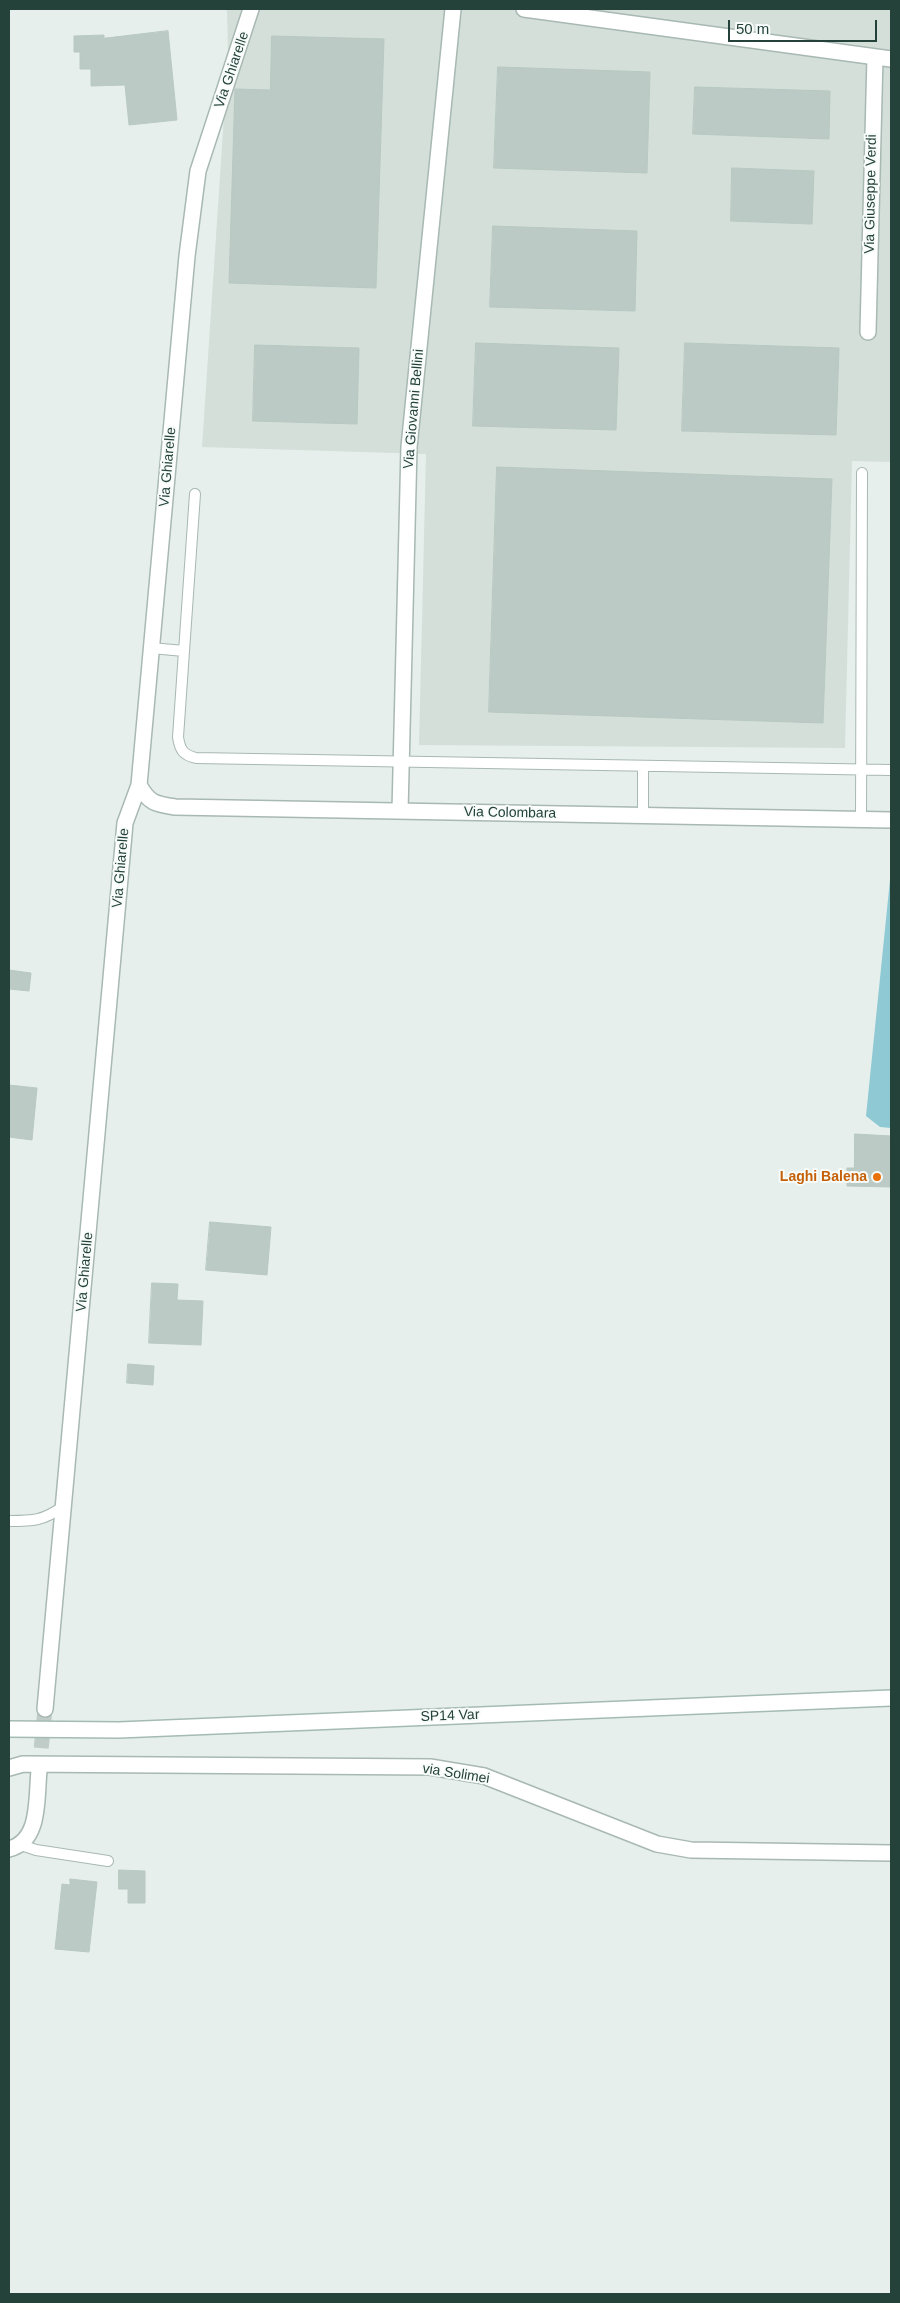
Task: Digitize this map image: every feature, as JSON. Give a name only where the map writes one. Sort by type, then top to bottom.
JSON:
[{"type":"street","name":"Via Ghiarelle","points":[[45,1709],[125,822],[139,785],[187,256],[198,171],[251,9]]},
{"type":"street","name":"Via Giovanni Bellini","points":[[400,811],[409,447],[453,9]]},
{"type":"street","points":[[524,9],[891,60]]},
{"type":"street","name":"Via Giuseppe Verdi","points":[[868,332],[875,57]]},
{"type":"street","name":"Via Colombara","points":[[139,785],[145,795],[155,804],[175,808],[891,820]]},
{"type":"street","name":"SP14 Var","points":[[9,1729],[119,1730],[891,1698]]},
{"type":"street","name":"via Solimei","points":[[9,1768],[23,1764],[430,1767],[484,1776],[657,1844],[691,1850],[891,1853]]},
{"type":"street","points":[[15,1847],[28,1838],[33,1823],[39,1771]]},
{"type":"lane","points":[[861,819],[862,473]]},
{"type":"lane","points":[[194,494],[178,738],[180,749],[186,756],[196,758],[891,770]]},
{"type":"lane","points":[[151,648],[184,651]]},
{"type":"lane","points":[[642,766],[643,815]]},
{"type":"lane","points":[[9,1520],[37,1521],[50,1516],[64,1506]]},
{"type":"lane","points":[[15,1847],[108,1861]]},
{"type":"shaded area","points":[[227,9],[891,9],[891,462],[852,461],[845,748],[419,745],[426,454],[202,447],[228,56]]},
{"type":"water","points":[[891,870],[891,1128],[880,1127],[866,1116]]},
{"type":"building","points":[[168,31],[177,120],[129,125],[125,85],[91,86],[91,69],[80,69],[80,52],[74,52],[74,36],[104,35],[104,38]]},
{"type":"building","points":[[272,36],[384,39],[376,288],[229,283],[235,89],[270,90]]},
{"type":"building","points":[[498,67],[650,72],[647,173],[494,168]]},
{"type":"building","points":[[695,87],[830,91],[829,139],[693,134]]},
{"type":"building","points":[[732,168],[814,171],[812,224],[731,221]]},
{"type":"building","points":[[493,226],[637,231],[635,311],[490,307]]},
{"type":"building","points":[[476,343],[619,348],[616,430],[473,426]]},
{"type":"building","points":[[685,343],[839,348],[836,435],[682,431]]},
{"type":"building","points":[[255,345],[359,348],[357,424],[253,421]]},
{"type":"building","points":[[497,467],[832,479],[823,723],[489,712]]},
{"type":"building","points":[[9,970],[31,973],[29,991],[9,989]]},
{"type":"building","points":[[9,1085],[37,1088],[32,1140],[9,1137]]},
{"type":"building","points":[[855,1134],[891,1136],[891,1187],[847,1186],[847,1168],[854,1168]]},
{"type":"building","points":[[210,1222],[271,1227],[267,1275],[206,1270]]},
{"type":"building","points":[[152,1283],[178,1284],[177,1300],[203,1301],[201,1345],[149,1343]]},
{"type":"building","points":[[128,1364],[154,1366],[153,1385],[127,1383]]},
{"type":"building","points":[[119,1870],[145,1871],[145,1903],[128,1903],[128,1889],[119,1889]]},
{"type":"building","points":[[70,1879],[97,1882],[89,1952],[55,1949],[62,1884],[70,1885]]},
{"type":"tunnel","points":[[39,1771],[45,1709]]},
{"type":"place","name":"Laghi Balena","points":[[877,1177]]}]
